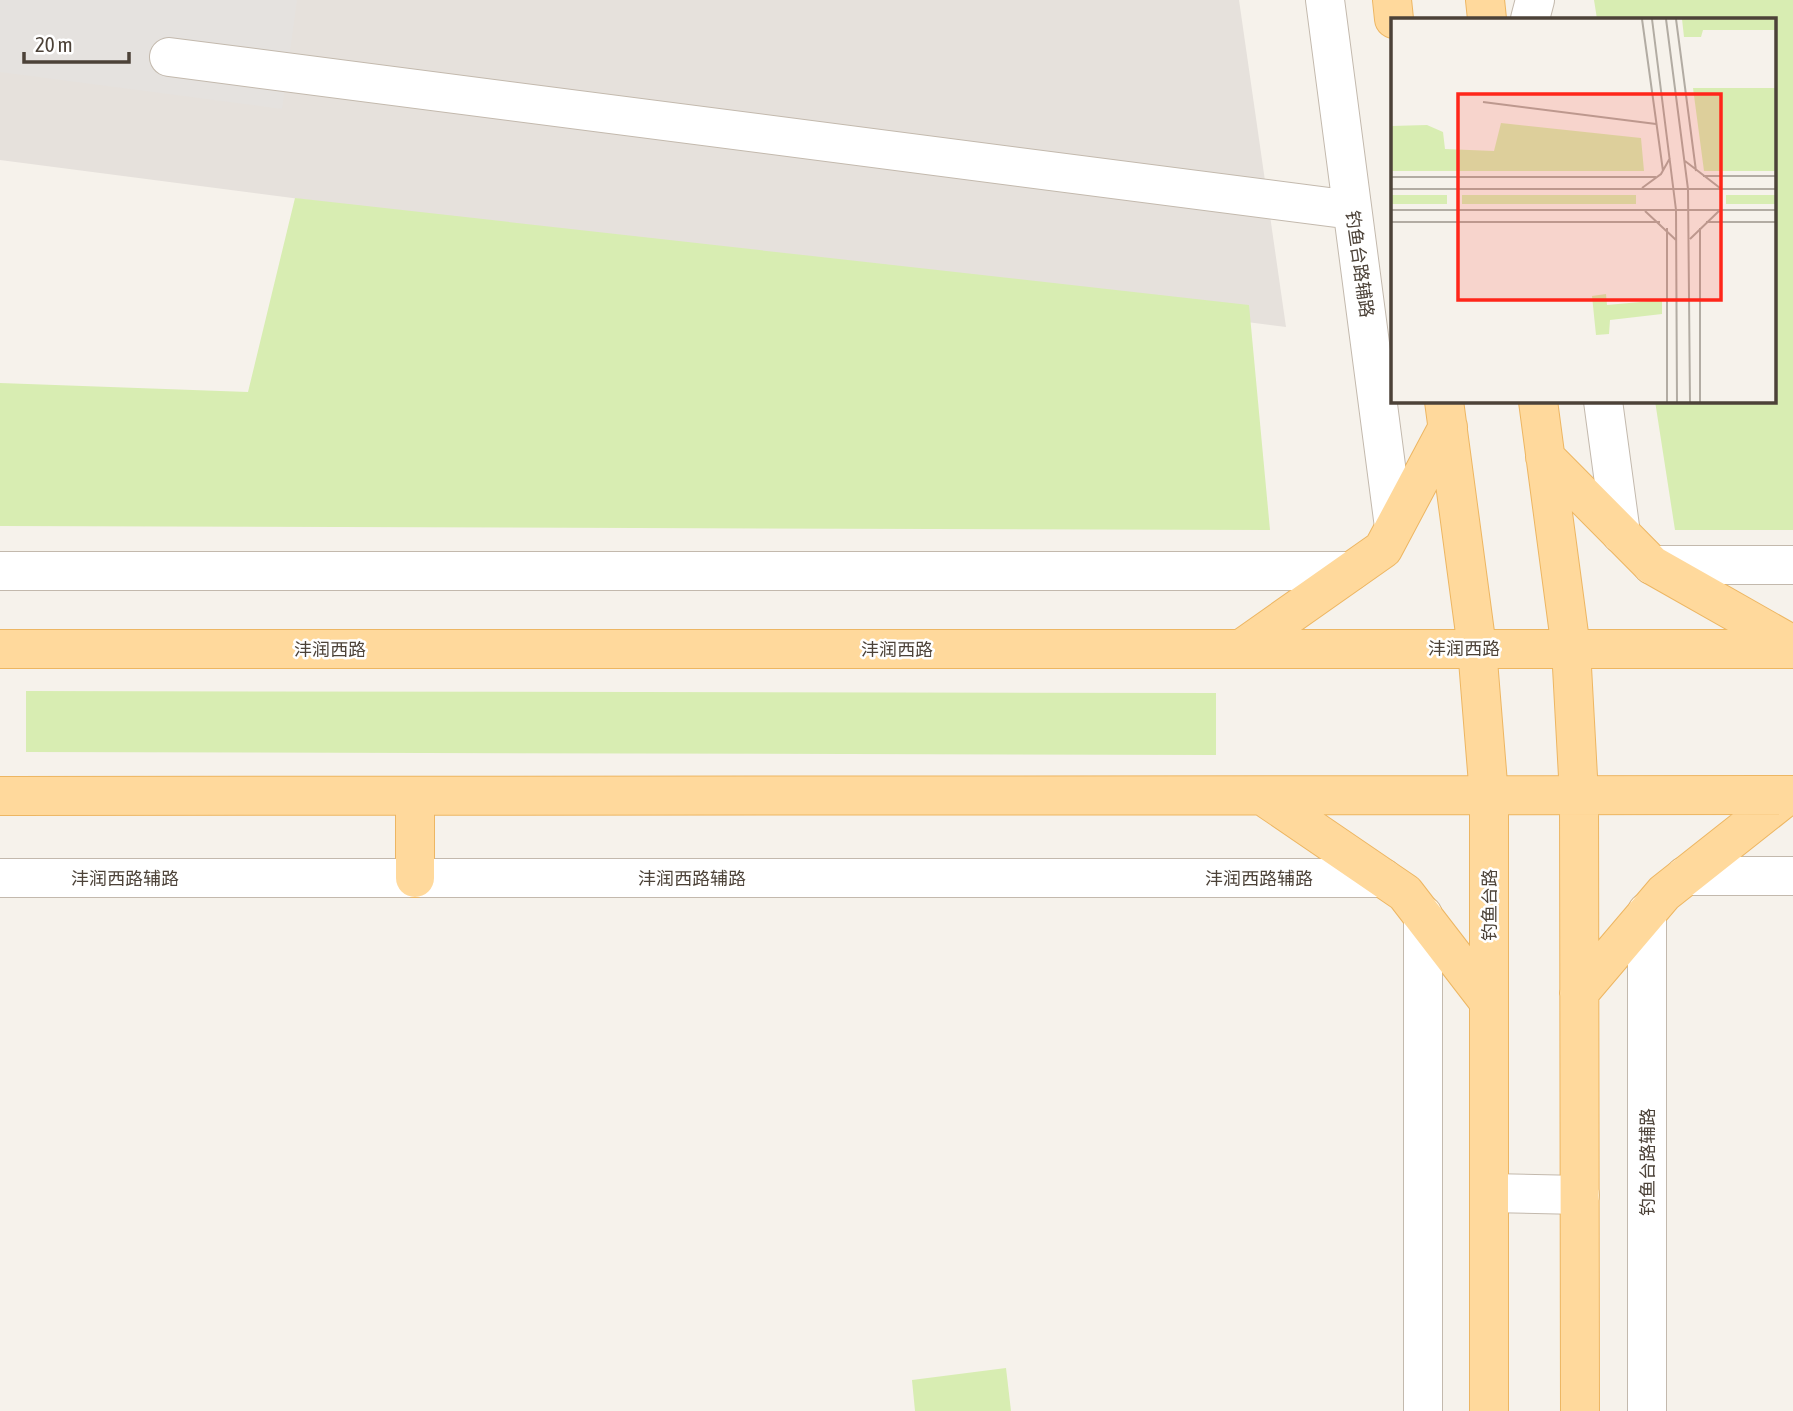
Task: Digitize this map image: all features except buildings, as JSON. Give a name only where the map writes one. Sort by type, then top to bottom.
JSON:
[{"type":"main road","points":[[1392,0],[1394,18]]},
{"type":"main road","points":[[1485,0],[1487,18]]},
{"type":"main road","points":[[1538,402],[1571,649],[1579,795],[1580,1411]]},
{"type":"main road","points":[[1241,649],[1383,549],[1446,414]]},
{"type":"main road","name":"钓鱼台路","points":[[1446,414],[1477,648],[1489,796],[1489,1411]]},
{"type":"main road","points":[[1545,457],[1652,565],[1793,647]]},
{"type":"main road","name":"沣润西路","points":[[0,649],[1793,647]]},
{"type":"main road","points":[[0,796],[1790,795]]},
{"type":"main road","points":[[1579,993],[1664,893],[1790,795]]},
{"type":"main road","points":[[415,796],[415,878]]},
{"type":"main road","points":[[1263,796],[1405,893],[1489,1002]]},
{"type":"street","name":"钓鱼台路辅路","points":[[1325,0],[1394,527]]},
{"type":"street","points":[[1530,18],[1535,0]]},
{"type":"street","points":[[1550,0],[1553,18]]},
{"type":"street","points":[[169,57],[1352,210]]},
{"type":"street","points":[[1603,402],[1621,534]]},
{"type":"street","points":[[1652,565],[1793,565]]},
{"type":"street","points":[[0,571],[1351,571]]},
{"type":"street","points":[[1685,876],[1793,876]]},
{"type":"street","name":"沣润西路辅路","points":[[0,878],[1383,877]]},
{"type":"street","name":"钓鱼台路辅路","points":[[1647,912],[1647,1411]]},
{"type":"street","points":[[1423,915],[1423,1411]]},
{"type":"street","points":[[1489,1193],[1580,1195]]},
{"type":"shaded area","points":[[0,0],[1239,0],[1286,327],[0,160]]},
{"type":"shaded area","points":[[0,0],[297,0],[282,109],[0,72]]},
{"type":"green space","points":[[1594,0],[1793,0],[1793,530],[1675,530],[1655,402],[1776,402],[1776,18],[1597,18]]},
{"type":"green space","points":[[295,198],[1249,305],[1270,530],[0,526],[0,383],[248,392]]},
{"type":"green space","points":[[26,691],[1216,693],[1216,755],[26,752]]},
{"type":"green space","points":[[1006,1368],[1011,1411],[915,1411],[912,1380]]}]
